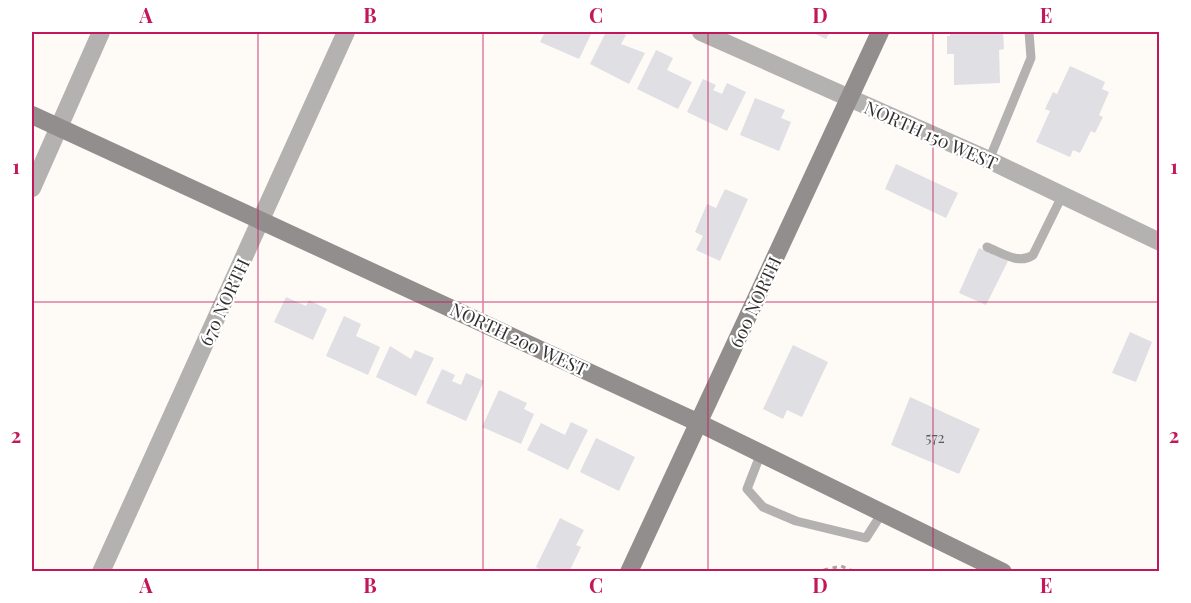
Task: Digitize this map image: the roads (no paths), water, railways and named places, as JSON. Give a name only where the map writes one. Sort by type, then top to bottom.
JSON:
[{"type":"street","points":[[32,188],[101,32]]},
{"type":"street","name":"670 NORTH","points":[[101,572],[346,32]]},
{"type":"street","name":"NORTH 150 WEST","points":[[701,32],[989,160],[1160,243]]},
{"type":"street","name":"600 NORTH","points":[[629,572],[880,32]]},
{"type":"street","name":"NORTH 200 WEST","points":[[32,116],[262,219],[699,423],[1003,572]]},
{"type":"lane","points":[[989,160],[1031,58],[1029,32]]},
{"type":"lane","points":[[987,247],[1019,260],[1026,260],[1033,255],[1062,196]]},
{"type":"lane","points":[[761,453],[747,489],[763,507],[796,521],[866,538],[882,513]]}]
